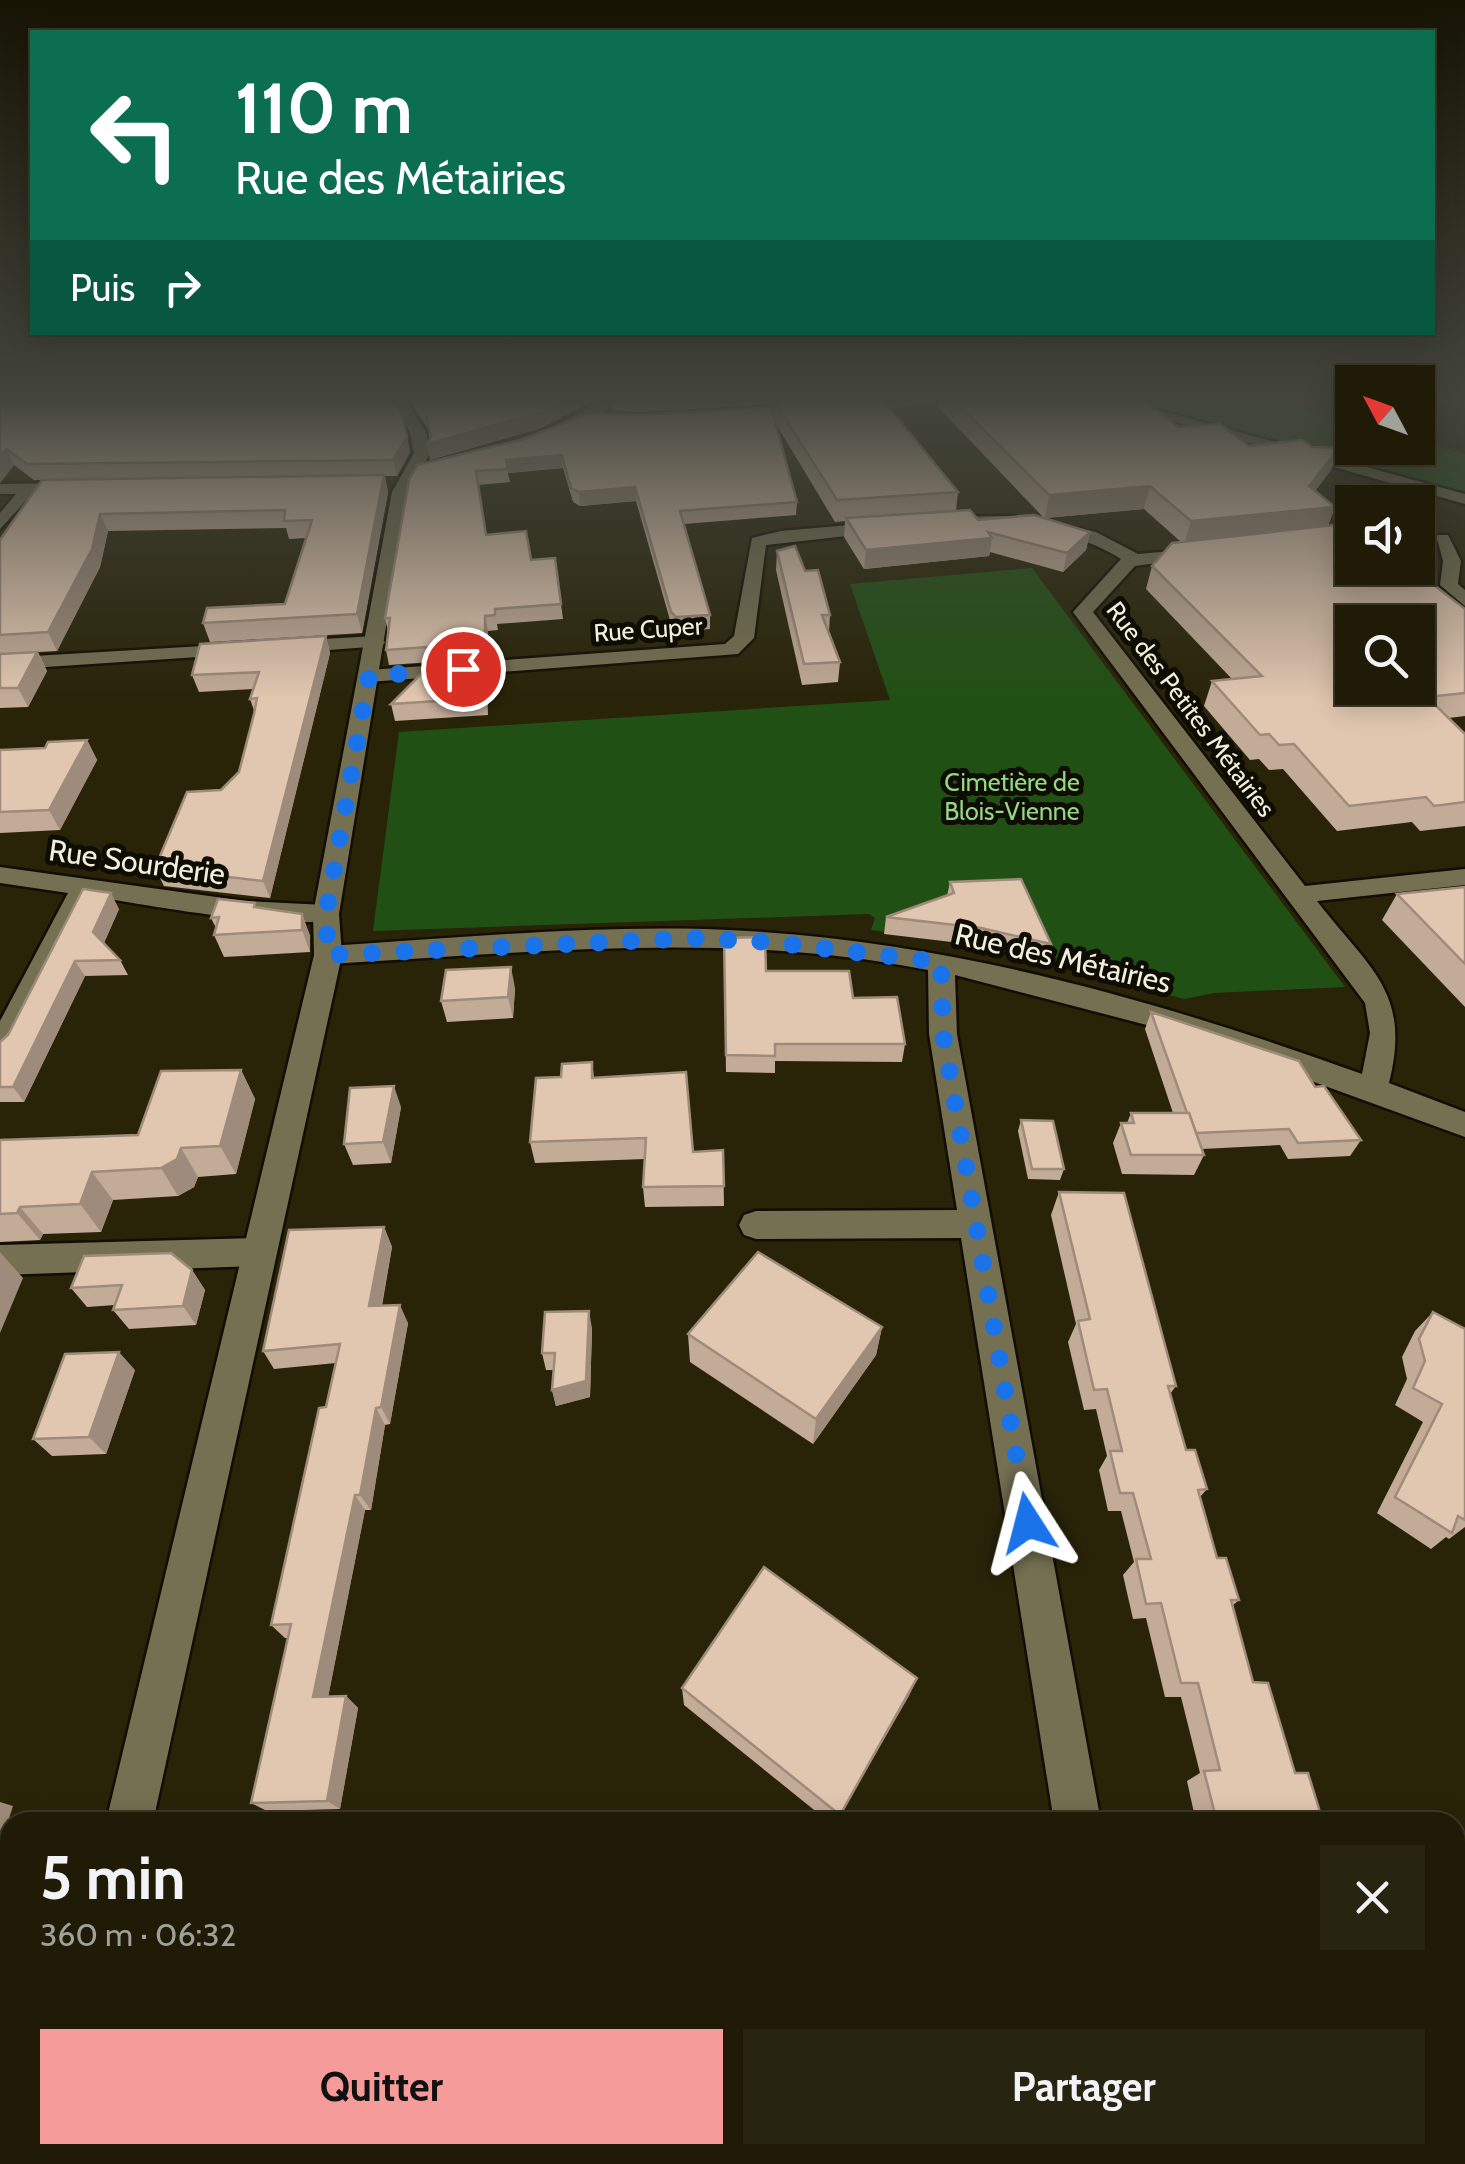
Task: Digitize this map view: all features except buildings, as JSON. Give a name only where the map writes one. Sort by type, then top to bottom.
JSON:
[{"type":"street","points":[[0,524],[20,499]]},
{"type":"street","points":[[131,1812],[328,955],[326,914],[402,499]]},
{"type":"street","name":"Rue Cuper","points":[[369,676],[730,650],[744,638],[756,545],[779,536],[988,520],[1089,536],[1118,547],[1133,560]]},
{"type":"street","points":[[1435,538],[1465,540]]},
{"type":"street","points":[[1442,539],[1452,560],[1449,585],[1465,600]]},
{"type":"street","name":"Rue des Petites Métairies","points":[[1231,549],[1133,560],[1087,603],[1086,616],[1378,1000],[1386,1019],[1386,1038],[1374,1089]]},
{"type":"street","points":[[0,664],[374,642]]},
{"type":"street","name":"Rue Sourderie","points":[[0,876],[245,910],[326,914]]},
{"type":"street","points":[[1296,895],[1465,877]]},
{"type":"street","points":[[0,1049],[84,888]]},
{"type":"street","name":"Rue des Métairies","points":[[328,955],[694,938],[770,942],[941,962],[1115,1000],[1374,1089],[1465,1125]]},
{"type":"street","points":[[941,962],[943,1034],[1076,1812]]},
{"type":"street","points":[[756,1224],[978,1224]]},
{"type":"street","points":[[0,1260],[258,1252]]},
{"type":"green space","name":"Cimetière de Blois-Vienne","points":[[1032,568],[1345,987],[1214,993],[1184,999],[958,941],[871,930],[875,918],[869,914],[373,931],[399,732],[890,700],[850,584]]},
{"type":"route","points":[[463,669],[369,676],[326,914],[328,955],[694,938],[770,942],[941,962],[938,978],[943,1034],[1028,1523]]}]
